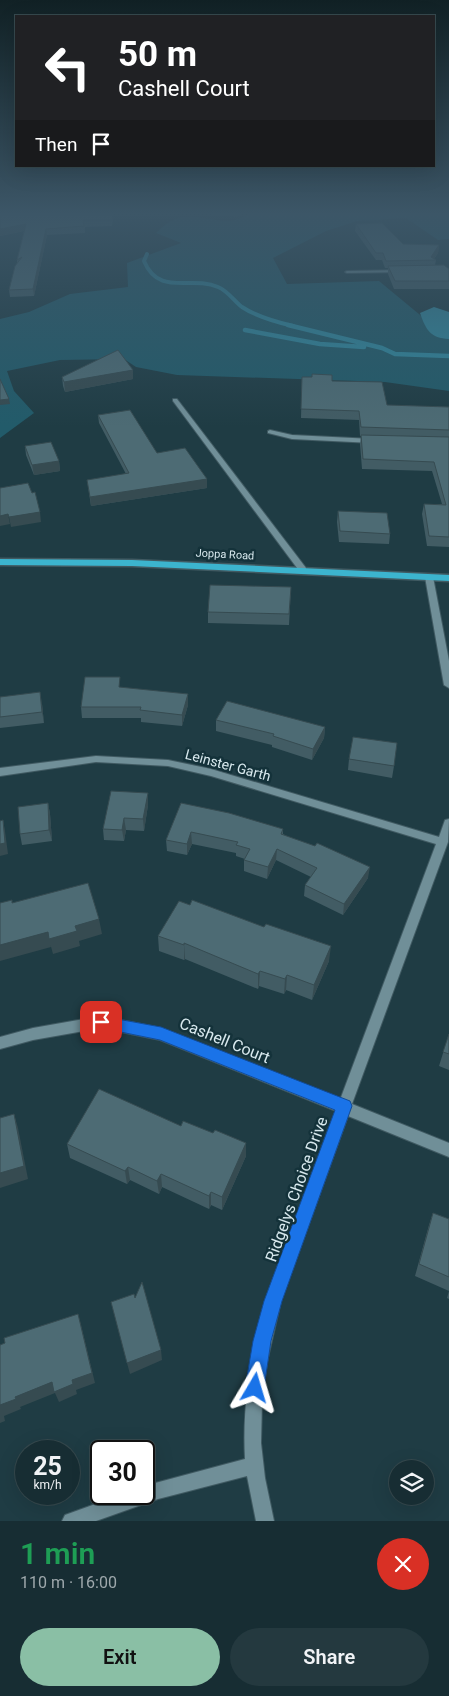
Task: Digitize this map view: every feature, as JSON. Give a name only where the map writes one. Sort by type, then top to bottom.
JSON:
[{"type":"main road","name":"Joppa Road","points":[[0,562],[132,563],[449,578]]},
{"type":"street","points":[[175,400],[303,570]]},
{"type":"street","points":[[270,432],[301,438],[380,441]]},
{"type":"street","points":[[429,577],[449,685]]},
{"type":"street","name":"Leinster Garth","points":[[0,772],[96,759],[168,763],[211,773],[446,842]]},
{"type":"street","name":"Ridgelys Choice Drive","points":[[265,1521],[254,1465],[253,1418],[256,1372],[262,1341],[273,1301],[446,842],[449,823]]},
{"type":"street","name":"Cashell Court","points":[[0,1042],[32,1034],[101,1022],[161,1034],[345,1106],[449,1150]]},
{"type":"street","points":[[71,1521],[158,1490],[254,1465]]},
{"type":"shaded area","points":[[128,285],[384,285],[431,324],[449,323],[449,391],[385,382],[177,375],[136,367],[124,359],[60,360],[7,371],[14,391],[34,413],[0,438],[0,319],[29,312],[70,294],[128,287]]},
{"type":"shaded area","points":[[434,307],[449,312],[449,339],[433,335],[424,324],[420,313]]},
{"type":"building","points":[[10,285],[34,285],[33,289],[9,290]]},
{"type":"building","points":[[118,350],[133,370],[64,382],[62,377]]},
{"type":"building","points":[[312,374],[332,375],[332,381],[382,382],[387,405],[449,407],[449,430],[361,427],[359,411],[301,409],[302,377],[312,377]]},
{"type":"building","points":[[0,379],[9,399],[0,400]]},
{"type":"building","points":[[130,410],[157,453],[185,448],[207,479],[90,497],[87,480],[129,473],[98,415]]},
{"type":"building","points":[[361,435],[449,437],[449,537],[429,536],[424,504],[446,505],[434,462],[363,459]]},
{"type":"building","points":[[51,442],[59,461],[32,465],[25,446]]},
{"type":"building","points":[[28,483],[32,493],[35,492],[40,512],[9,517],[8,514],[0,516],[0,488]]},
{"type":"building","points":[[338,511],[387,513],[390,534],[340,531]]},
{"type":"building","points":[[210,585],[291,587],[289,614],[208,612]]},
{"type":"building","points":[[85,677],[120,677],[119,687],[188,694],[182,715],[140,710],[141,707],[81,707]]},
{"type":"building","points":[[40,692],[42,712],[0,717],[0,697]]},
{"type":"building","points":[[227,701],[325,727],[313,749],[273,736],[274,734],[216,720]]},
{"type":"building","points":[[353,737],[397,743],[394,766],[349,759]]},
{"type":"building","points":[[111,791],[148,793],[143,819],[124,818],[122,830],[103,829]]},
{"type":"building","points":[[48,803],[49,830],[20,834],[18,807]]},
{"type":"building","points":[[181,803],[229,813],[283,829],[281,834],[315,846],[317,843],[370,867],[344,904],[305,885],[317,868],[277,849],[268,867],[244,860],[250,849],[236,845],[238,842],[191,832],[187,844],[166,840]]},
{"type":"building","points":[[3,820],[5,843],[0,844],[0,821]]},
{"type":"building","points":[[88,883],[99,919],[75,926],[77,931],[49,939],[48,932],[0,945],[0,903],[12,900],[12,903]]},
{"type":"building","points":[[192,900],[264,927],[266,924],[331,946],[314,985],[287,975],[285,979],[260,971],[258,974],[184,943],[184,945],[158,936],[179,901],[190,905]]},
{"type":"building","points":[[449,1034],[449,1054],[443,1052]]},
{"type":"building","points":[[99,1089],[181,1126],[183,1121],[213,1133],[215,1130],[246,1143],[222,1197],[211,1192],[209,1196],[161,1174],[157,1181],[128,1167],[125,1171],[67,1144]]},
{"type":"building","points":[[14,1114],[24,1166],[0,1173],[0,1118]]},
{"type":"building","points":[[433,1213],[449,1219],[449,1277],[419,1264]]},
{"type":"building","points":[[142,1282],[161,1350],[127,1363],[111,1302],[134,1294],[135,1298]]},
{"type":"building","points":[[78,1314],[92,1373],[72,1380],[73,1384],[54,1392],[52,1382],[0,1405],[0,1345],[5,1343],[4,1338]]},
{"type":"waterway","points":[[211,285],[225,291],[248,311],[267,319],[293,326]]},
{"type":"waterway","points":[[288,325],[382,348],[395,354],[449,356]]},
{"type":"waterway","points":[[245,330],[320,344],[364,347]]},
{"type":"route","points":[[101,1022],[161,1034],[345,1106],[273,1301],[262,1341],[255,1388]]}]
